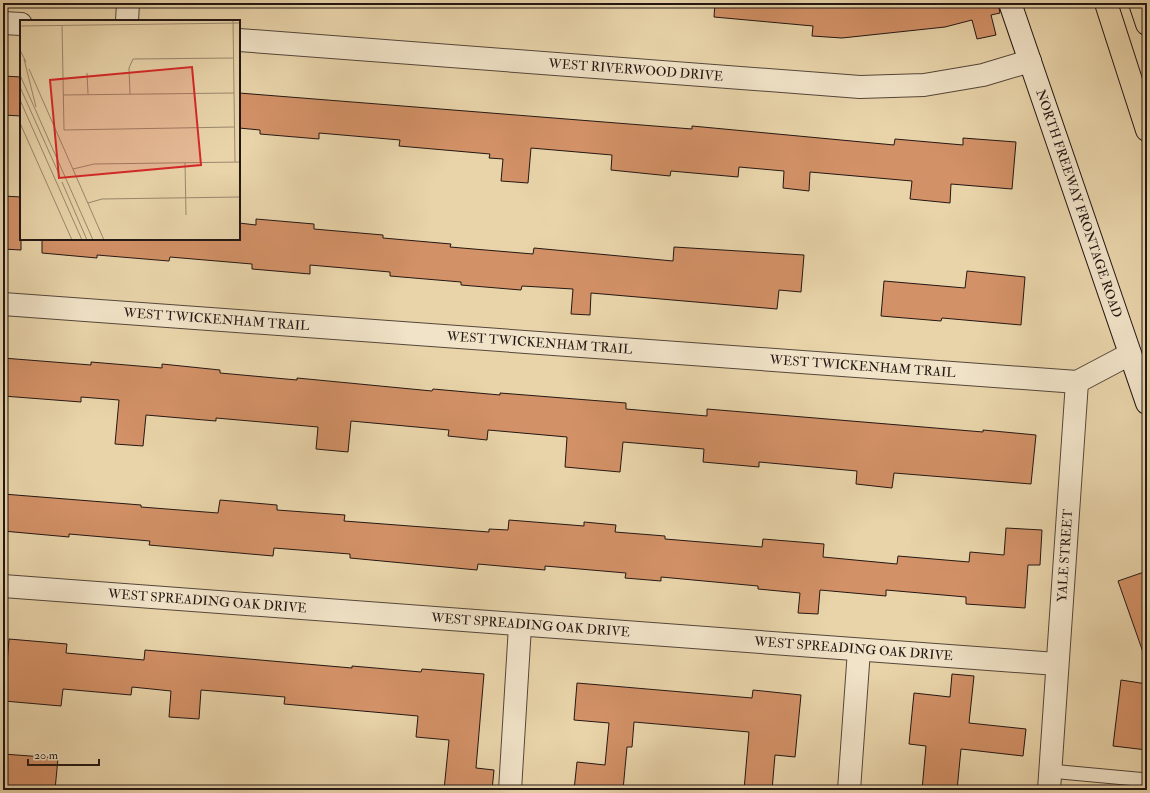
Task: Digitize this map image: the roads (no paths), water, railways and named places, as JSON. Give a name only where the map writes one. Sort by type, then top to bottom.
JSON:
[{"type":"highway","points":[[1106,3],[1147,130]]},
{"type":"highway","points":[[1140,3],[1147,24]]},
{"type":"street","points":[[127,20],[128,3]]},
{"type":"street","name":"NORTH FREEWAY FRONTAGE ROAD","points":[[1010,3],[1147,403]]},
{"type":"street","points":[[3,23],[20,24]]},
{"type":"street","name":"WEST RIVERWOOD DRIVE","points":[[240,40],[860,87],[924,85],[983,75],[1030,62]]},
{"type":"street","name":"WEST TWICKENHAM TRAIL","points":[[3,304],[1077,382]]},
{"type":"street","points":[[1077,382],[1130,354]]},
{"type":"street","name":"YALE STREET","points":[[1050,781],[1077,382]]},
{"type":"street","name":"WEST SPREADING OAK DRIVE","points":[[3,586],[520,626],[1057,664]]},
{"type":"street","points":[[510,790],[520,626]]},
{"type":"street","points":[[850,790],[859,650]]},
{"type":"lane","points":[[1050,781],[1147,780]]}]
